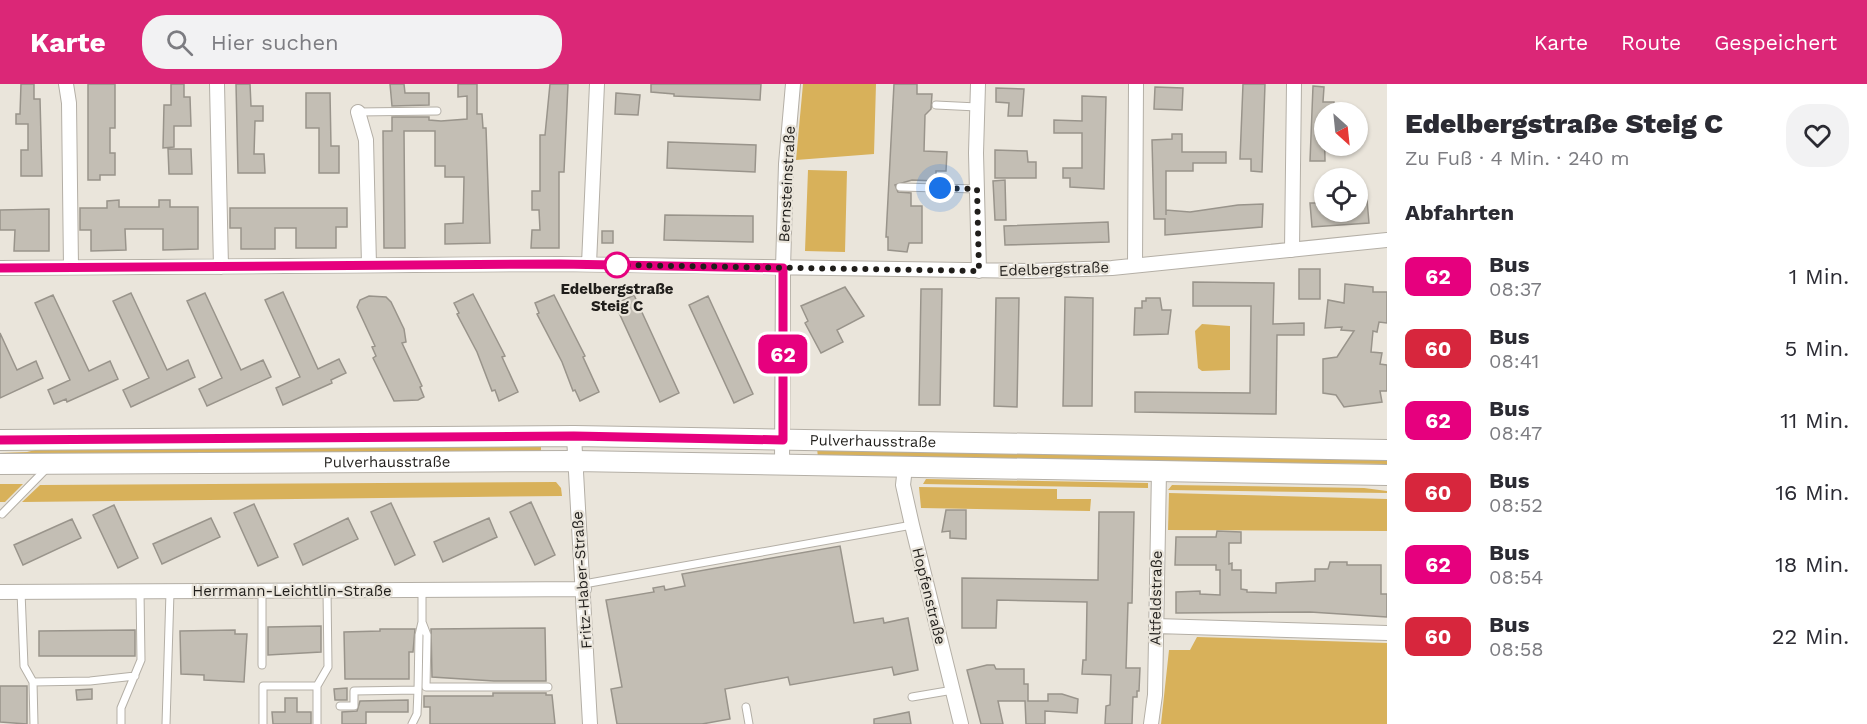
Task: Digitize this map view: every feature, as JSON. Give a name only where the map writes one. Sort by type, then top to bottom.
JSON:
[{"type":"main road","name":"Pulverhausstraße","points":[[0,440],[574,436],[1387,450]]},
{"type":"main road","name":"Pulverhausstraße","points":[[0,464],[575,461],[1387,475]]},
{"type":"street","points":[[66,84],[69,103],[71,267]]},
{"type":"street","points":[[217,84],[221,267]]},
{"type":"street","points":[[589,264],[597,84]]},
{"type":"street","name":"Bernsteinstraße","points":[[782,465],[786,164],[793,84]]},
{"type":"street","points":[[978,84],[979,271]]},
{"type":"street","points":[[1135,265],[1136,84]]},
{"type":"street","points":[[1292,250],[1294,84]]},
{"type":"street","points":[[358,112],[366,140],[369,265]]},
{"type":"street","name":"Edelbergstraße","points":[[0,268],[589,264],[979,271],[1076,270],[1387,240]]},
{"type":"street","name":"Fritz-Haber-Straße","points":[[574,436],[590,724]]},
{"type":"street","name":"Hopfenstraße","points":[[905,466],[903,485],[961,724]]},
{"type":"street","name":"Altfeldstraße","points":[[1151,724],[1155,695],[1159,471]]},
{"type":"street","name":"Herrmann-Leichtlin-Straße","points":[[0,592],[584,587]]},
{"type":"street","points":[[1156,626],[1387,633]]},
{"type":"lane","points":[[936,105],[977,107]]},
{"type":"lane","points":[[358,112],[437,111]]},
{"type":"lane","points":[[900,187],[977,189]]},
{"type":"lane","points":[[3,514],[51,464]]},
{"type":"lane","points":[[584,587],[912,525]]},
{"type":"lane","points":[[412,724],[417,714],[422,590]]},
{"type":"lane","points":[[262,591],[262,665]]},
{"type":"lane","points":[[317,724],[317,686],[328,667],[327,591]]},
{"type":"lane","points":[[21,592],[24,666],[33,682],[34,724]]},
{"type":"lane","points":[[121,724],[122,708],[141,660],[140,592]]},
{"type":"lane","points":[[166,724],[170,592]]},
{"type":"lane","points":[[422,622],[427,635],[426,687],[548,687]]},
{"type":"lane","points":[[33,682],[90,681],[135,676]]},
{"type":"lane","points":[[263,724],[263,686],[317,686]]},
{"type":"lane","points":[[340,706],[354,706],[354,691],[418,690]]},
{"type":"lane","points":[[912,697],[953,690]]},
{"type":"lane","points":[[746,707],[749,724]]},
{"type":"shaded area","points":[[803,84],[876,84],[874,154],[796,160]]},
{"type":"shaded area","points":[[808,170],[847,171],[845,252],[805,251]]},
{"type":"shaded area","points":[[1202,324],[1230,326],[1230,370],[1202,371],[1198,368],[1195,331]]},
{"type":"shaded area","points":[[541,443],[541,454],[0,457],[0,453],[27,452],[48,447]]},
{"type":"shaded area","points":[[817,448],[1387,458],[1387,464],[818,458]]},
{"type":"shaded area","points":[[926,479],[1148,483],[1148,488],[923,484]]},
{"type":"shaded area","points":[[556,482],[561,488],[562,496],[22,502],[40,485]]},
{"type":"shaded area","points":[[0,484],[23,484],[5,502],[0,502]]},
{"type":"shaded area","points":[[1172,485],[1364,488],[1387,491],[1387,493],[1168,490]]},
{"type":"shaded area","points":[[919,487],[1057,489],[1057,499],[1091,499],[1090,511],[921,508]]},
{"type":"shaded area","points":[[1169,493],[1387,499],[1387,531],[1168,530]]},
{"type":"shaded area","points":[[1197,637],[1387,643],[1387,724],[1161,724],[1169,650],[1190,650]]},
{"type":"building","points":[[21,84],[34,84],[34,99],[40,99],[42,176],[21,176],[21,150],[28,150],[28,124],[16,124],[16,114],[20,114]]},
{"type":"building","points":[[88,84],[115,84],[115,128],[110,128],[110,153],[115,153],[115,175],[100,175],[100,180],[88,180]]},
{"type":"building","points":[[171,84],[184,84],[184,97],[190,97],[191,126],[174,126],[174,147],[163,148],[164,105],[171,105]]},
{"type":"building","points":[[236,84],[250,84],[251,106],[263,106],[263,121],[255,121],[254,154],[264,154],[265,173],[238,173]]},
{"type":"building","points":[[390,84],[404,84],[405,93],[429,93],[429,105],[392,106]]},
{"type":"building","points":[[458,84],[477,84],[477,114],[482,114],[483,128],[486,128],[490,243],[445,244],[445,224],[463,223],[464,177],[445,177],[445,166],[435,166],[435,131],[404,131],[405,248],[384,248],[383,131],[392,131],[392,117],[429,117],[429,120],[441,121],[467,119],[467,96],[458,97]]},
{"type":"building","points":[[550,84],[568,84],[564,172],[559,172],[559,248],[531,248],[532,230],[540,230],[539,210],[532,210],[532,191],[540,191],[540,135],[545,135]]},
{"type":"building","points":[[651,84],[761,84],[760,100],[674,96],[674,94],[651,92]]},
{"type":"building","points":[[894,84],[917,84],[917,94],[932,94],[931,109],[925,115],[924,151],[947,152],[946,171],[936,171],[936,181],[912,180],[895,185],[898,192],[911,193],[911,206],[922,206],[922,243],[909,243],[907,252],[888,250],[888,237],[886,237]]},
{"type":"building","points":[[1243,84],[1265,84],[1262,172],[1251,171],[1251,159],[1240,159]]},
{"type":"building","points":[[1313,86],[1324,87],[1323,102],[1314,102],[1314,156],[1325,156],[1325,161],[1310,161]]},
{"type":"building","points":[[1155,87],[1183,88],[1182,110],[1154,109]]},
{"type":"building","points":[[996,88],[1024,89],[1022,116],[1008,116],[1009,103],[996,102]]},
{"type":"building","points":[[306,93],[330,93],[331,146],[339,146],[339,173],[319,173],[319,128],[306,128]]},
{"type":"building","points":[[616,93],[640,95],[638,115],[615,114]]},
{"type":"building","points":[[1082,96],[1106,97],[1104,189],[1070,187],[1070,178],[1063,178],[1063,168],[1082,168],[1082,133],[1054,133],[1054,120],[1082,121]]},
{"type":"building","points":[[1172,134],[1182,134],[1182,152],[1226,152],[1226,163],[1193,163],[1193,171],[1166,171],[1166,210],[1190,212],[1263,204],[1262,227],[1165,235],[1165,219],[1154,219],[1152,140],[1172,139]]},
{"type":"building","points":[[668,142],[756,145],[755,172],[667,168]]},
{"type":"building","points":[[168,149],[191,149],[192,174],[169,174]]},
{"type":"building","points":[[995,150],[1027,151],[1028,162],[1036,162],[1036,178],[995,178]]},
{"type":"building","points":[[1005,180],[1006,220],[995,220],[993,181]]},
{"type":"building","points":[[119,200],[119,207],[159,207],[159,200],[170,200],[170,207],[198,207],[198,249],[163,250],[163,229],[125,229],[126,250],[91,251],[91,230],[80,230],[80,208],[107,208],[107,201]]},
{"type":"building","points":[[1310,203],[1314,203],[1314,222],[1368,222],[1368,212],[1369,223],[1312,227]]},
{"type":"building","points":[[230,208],[347,208],[347,227],[336,227],[336,248],[296,248],[296,228],[275,228],[275,249],[241,249],[241,228],[230,228]]},
{"type":"building","points":[[49,209],[49,251],[14,251],[15,230],[0,230],[0,210]]},
{"type":"building","points":[[665,215],[753,216],[753,242],[664,240]]},
{"type":"building","points":[[1108,222],[1109,242],[1005,245],[1004,226]]},
{"type":"building","points":[[602,231],[613,231],[613,243],[602,243]]},
{"type":"building","points":[[1299,269],[1320,269],[1320,299],[1299,299]]},
{"type":"building","points":[[1193,282],[1274,283],[1273,324],[1304,323],[1304,335],[1277,335],[1276,414],[1135,412],[1135,392],[1250,393],[1251,306],[1193,306]]},
{"type":"building","points":[[1345,284],[1373,287],[1373,292],[1387,292],[1387,323],[1379,322],[1377,332],[1373,331],[1371,352],[1382,353],[1380,364],[1387,365],[1387,391],[1380,391],[1382,402],[1344,407],[1336,395],[1323,393],[1323,359],[1337,357],[1354,331],[1341,330],[1342,327],[1325,328],[1328,300],[1344,303]]},
{"type":"building","points":[[845,287],[864,316],[837,330],[843,342],[821,353],[805,323],[808,321],[801,306]]},
{"type":"building","points":[[921,289],[942,289],[940,405],[919,405]]},
{"type":"building","points":[[283,292],[318,369],[339,359],[346,373],[331,380],[332,383],[283,405],[276,388],[300,377],[265,300]]},
{"type":"building","points":[[131,293],[167,370],[188,360],[195,377],[131,407],[123,390],[149,378],[113,301]]},
{"type":"building","points":[[205,293],[241,370],[263,360],[271,377],[207,406],[199,389],[222,378],[187,301]]},
{"type":"building","points":[[473,294],[505,356],[502,357],[518,392],[499,401],[495,390],[492,391],[454,303]]},
{"type":"building","points":[[53,295],[89,371],[110,361],[118,379],[67,402],[66,399],[54,404],[48,390],[70,380],[35,303]]},
{"type":"building","points":[[554,295],[585,356],[583,357],[599,392],[580,401],[575,390],[573,391],[562,362],[537,314],[539,313],[535,303]]},
{"type":"building","points":[[634,295],[679,393],[660,402],[615,304]]},
{"type":"building","points":[[369,296],[386,297],[391,302],[404,329],[406,342],[402,343],[422,386],[420,387],[424,397],[418,400],[394,401],[373,358],[376,356],[372,347],[375,346],[357,307],[360,300]]},
{"type":"building","points":[[708,296],[753,394],[734,403],[689,305]]},
{"type":"building","points":[[1065,297],[1093,298],[1092,406],[1063,406]]},
{"type":"building","points":[[996,298],[1019,298],[1017,407],[994,406]]},
{"type":"building","points":[[1146,298],[1160,298],[1162,310],[1171,310],[1168,334],[1134,335],[1135,308],[1142,308],[1142,301],[1146,301]]},
{"type":"building","points":[[0,333],[17,370],[36,361],[43,378],[0,398]]},
{"type":"building","points":[[531,502],[555,555],[535,565],[510,512]]},
{"type":"building","points":[[391,503],[415,555],[395,565],[371,512]]},
{"type":"building","points":[[254,504],[278,557],[258,566],[234,513]]},
{"type":"building","points":[[114,505],[138,558],[118,568],[93,515]]},
{"type":"building","points":[[946,510],[966,510],[966,539],[950,538],[950,531],[942,532]]},
{"type":"building","points":[[1099,512],[1134,512],[1132,603],[1128,603],[1126,668],[1140,668],[1139,691],[1137,691],[1137,697],[1133,697],[1132,724],[1105,724],[1106,706],[1110,705],[1111,675],[1082,674],[1083,660],[1086,660],[1087,602],[997,600],[996,628],[962,628],[962,578],[1098,580]]},
{"type":"building","points":[[211,518],[220,537],[162,564],[153,544]]},
{"type":"building","points":[[348,518],[358,539],[303,565],[294,544]]},
{"type":"building","points":[[489,518],[497,537],[443,562],[434,542]]},
{"type":"building","points":[[72,519],[81,538],[23,565],[14,545]]},
{"type":"building","points":[[1217,531],[1241,532],[1241,543],[1229,543],[1229,564],[1232,563],[1232,570],[1241,570],[1241,589],[1247,592],[1276,593],[1276,583],[1315,581],[1315,569],[1328,569],[1330,562],[1347,562],[1347,565],[1381,565],[1381,594],[1387,594],[1387,617],[1310,612],[1176,613],[1176,592],[1200,591],[1200,594],[1220,595],[1220,570],[1216,570],[1216,565],[1175,565],[1176,537],[1216,537]]},
{"type":"building","points":[[840,546],[854,623],[883,618],[884,623],[908,618],[918,670],[894,675],[892,667],[790,685],[788,677],[725,689],[730,719],[702,724],[617,724],[611,689],[622,687],[606,600],[654,592],[653,588],[664,586],[665,590],[685,586],[682,574]]},
{"type":"building","points":[[321,626],[321,652],[268,655],[268,627]]},
{"type":"building","points":[[545,628],[546,681],[494,681],[432,677],[431,629]]},
{"type":"building","points":[[380,629],[415,629],[413,652],[409,652],[409,679],[345,679],[344,632],[380,631]]},
{"type":"building","points":[[135,630],[135,656],[39,656],[39,631]]},
{"type":"building","points":[[235,630],[235,634],[247,634],[244,682],[204,680],[204,675],[181,674],[180,631]]},
{"type":"building","points":[[994,665],[996,669],[1024,669],[1024,684],[1028,684],[1028,701],[1048,701],[1048,694],[1062,694],[1078,699],[1077,713],[1045,711],[1045,724],[1026,724],[1025,701],[998,701],[1003,724],[981,724],[967,670]]},
{"type":"building","points":[[0,686],[27,686],[27,724],[0,722]]},
{"type":"building","points":[[347,688],[347,700],[335,700],[334,689]]},
{"type":"building","points":[[92,689],[92,699],[77,700],[76,690]]},
{"type":"building","points":[[493,693],[552,695],[555,724],[430,724],[430,707],[424,707],[424,696],[493,696]]},
{"type":"building","points":[[285,698],[297,698],[297,712],[311,712],[311,724],[273,724],[272,712],[285,712]]},
{"type":"building","points":[[408,700],[408,712],[366,712],[366,724],[342,724],[342,712],[357,711],[360,701]]},
{"type":"building","points":[[909,712],[911,724],[874,724],[874,719]]},
{"type":"bus line","name":"62","points":[[0,268],[560,264],[783,268],[783,440],[574,436],[0,440]]},
{"type":"place","name":"Edelbergstraße Steig C","points":[[617,265]]},
{"type":"route","points":[[617,265],[979,271],[977,189],[940,188]]}]
